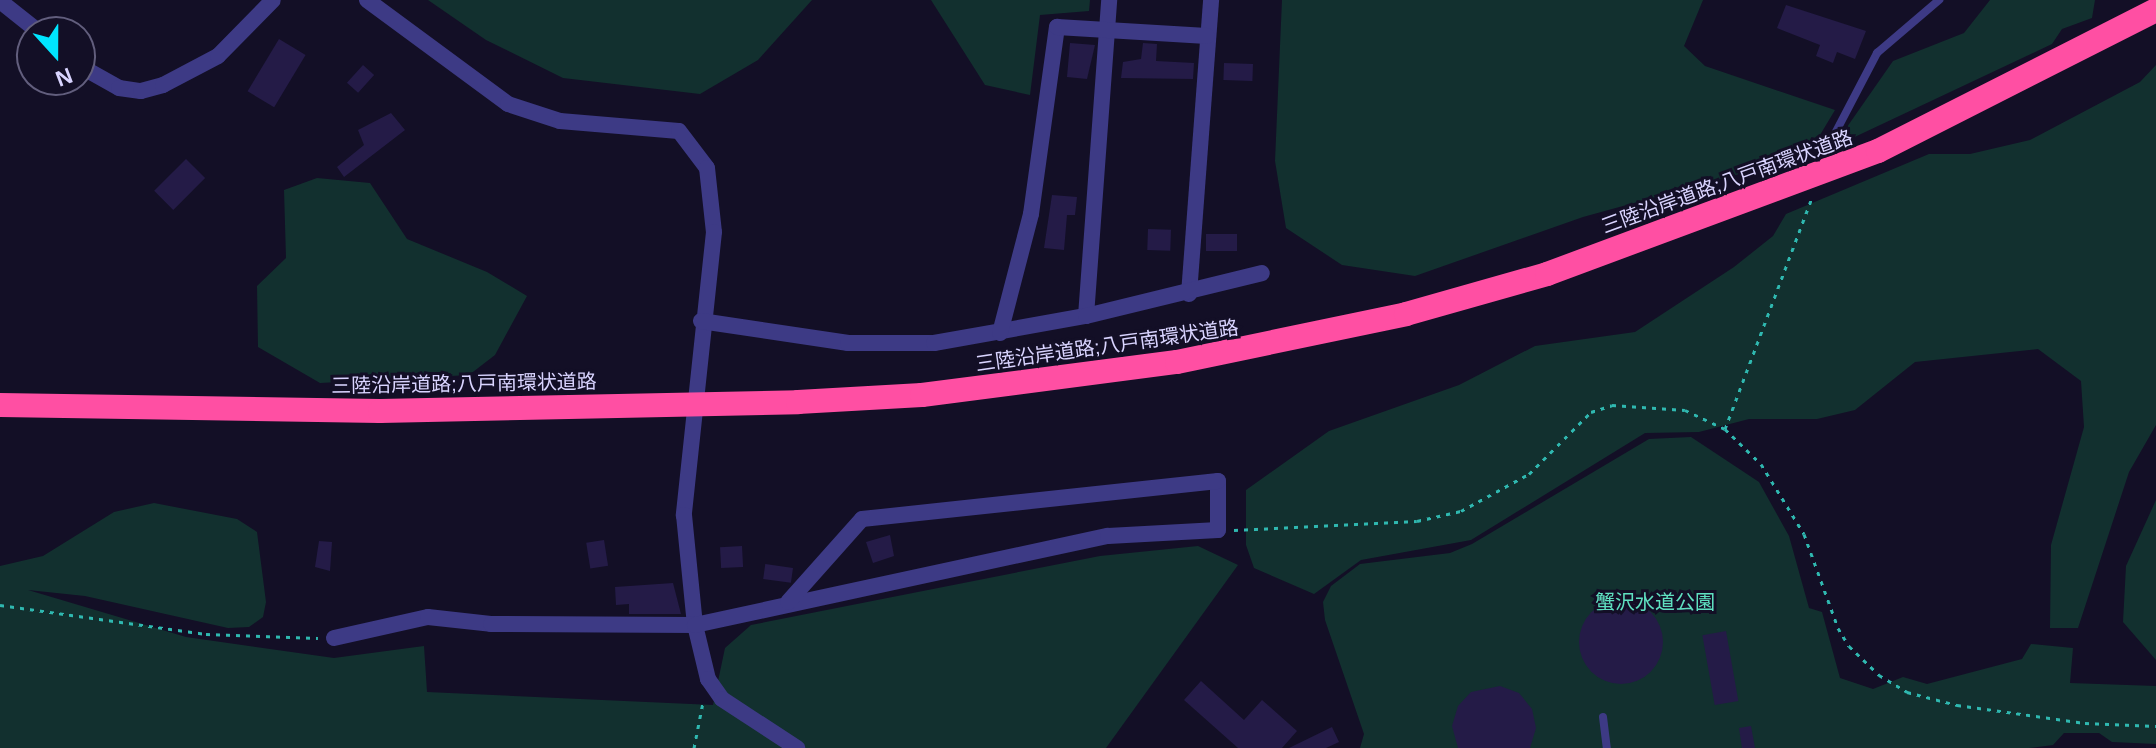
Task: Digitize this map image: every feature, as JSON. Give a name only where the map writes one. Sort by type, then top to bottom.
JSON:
[{"type":"highway","name":"三陸沿岸道路;八戸南環状道路","points":[[0,405],[380,411],[798,402],[1061,380],[1286,342],[1406,314],[1547,274],[1772,193],[1878,151],[2156,10]]},
{"type":"street","points":[[96,75],[119,88],[141,91],[163,85],[218,56],[273,0]]},
{"type":"street","points":[[367,0],[508,104],[534,115],[679,131],[707,168],[714,202],[684,515],[695,625],[708,679],[722,699],[752,723],[797,748]]},
{"type":"street","points":[[1086,316],[1109,0]]},
{"type":"street","points":[[1189,294],[1211,0]]},
{"type":"street","points":[[0,1],[19,16]]},
{"type":"street","points":[[1000,333],[1031,214],[1052,35],[1057,27],[1207,36]]},
{"type":"street","points":[[701,321],[848,343],[934,343],[1086,316],[1189,294],[1262,273]]},
{"type":"street","points":[[334,638],[428,617],[491,624],[695,625],[788,602],[1108,536],[1218,530],[1218,481],[862,519],[788,602]]},
{"type":"lane","points":[[1830,143],[1877,53],[1939,0]]},
{"type":"lane","points":[[1603,717],[1607,748]]},
{"type":"path","points":[[1725,429],[1812,198]]},
{"type":"path","points":[[1218,530],[1417,521],[1461,511],[1529,474],[1591,412],[1612,405],[1685,410],[1725,429],[1761,464],[1804,534],[1838,628],[1849,646],[1879,675],[1907,692],[1957,705],[2085,723],[2156,726]]},
{"type":"path","points":[[0,605],[206,634],[334,638]]},
{"type":"path","points":[[694,748],[708,679]]},
{"type":"green space","points":[[428,0],[812,0],[758,60],[700,94],[563,78],[486,40]]},
{"type":"green space","points":[[931,0],[1090,0],[1089,11],[1040,15],[1030,95],[985,85]]},
{"type":"green space","points":[[1282,0],[1703,0],[1684,46],[1705,66],[1835,110],[1808,155],[1583,217],[1415,276],[1342,265],[1286,228],[1275,161]]},
{"type":"green space","points":[[1990,0],[2095,0],[2092,18],[2062,29],[2052,44],[1844,142],[1847,127],[1893,61],[1964,33]]},
{"type":"green space","points":[[2156,65],[2156,425],[2129,472],[2078,628],[2050,628],[2051,545],[2084,427],[2081,381],[2038,349],[1915,362],[1855,410],[1817,419],[1749,419],[1699,432],[1645,433],[1471,540],[1361,560],[1314,594],[1254,568],[1246,545],[1246,490],[1329,431],[1459,385],[1535,346],[1635,332],[1734,267],[1773,236],[1786,214],[1929,154],[1970,154],[2030,140],[2140,82]]},
{"type":"green space","points":[[317,178],[370,183],[407,239],[487,272],[527,296],[495,355],[469,375],[320,383],[258,347],[257,286],[286,258],[284,190]]},
{"type":"green space","name":"蟹沢水道公園","points":[[1691,437],[1759,482],[1789,536],[1809,608],[1822,612],[1840,678],[1873,689],[1903,677],[1927,684],[2022,659],[2031,644],[2073,648],[2070,683],[2156,686],[2156,744],[2112,742],[2099,733],[2064,733],[2053,745],[2029,748],[1360,748],[1364,734],[1325,620],[1323,602],[1331,586],[1360,564],[1450,553],[1472,544],[1649,439]]},
{"type":"green space","points":[[2156,500],[2156,660],[2123,622],[2126,566]]},
{"type":"green space","points":[[154,503],[237,519],[257,532],[266,602],[263,617],[249,627],[228,628],[85,596],[28,590],[186,637],[334,658],[424,646],[427,692],[713,705],[725,648],[751,625],[1100,556],[1198,546],[1238,565],[1106,748],[0,748],[0,566],[43,556],[114,512]]},
{"type":"building","points":[[1786,5],[1866,31],[1855,59],[1837,52],[1833,63],[1816,56],[1820,45],[1777,28]]},
{"type":"building","points":[[279,39],[306,55],[274,107],[248,91]]},
{"type":"building","points":[[1070,43],[1095,45],[1087,79],[1067,77]]},
{"type":"building","points":[[1143,43],[1157,44],[1156,61],[1194,63],[1193,79],[1121,78],[1123,62],[1141,59]]},
{"type":"building","points":[[1224,63],[1253,64],[1252,81],[1223,80]]},
{"type":"building","points":[[363,65],[374,75],[358,93],[347,83]]},
{"type":"building","points":[[391,113],[405,130],[344,177],[337,167],[364,145],[358,130]]},
{"type":"building","points":[[186,159],[205,178],[173,210],[154,191]]},
{"type":"building","points":[[1052,195],[1077,197],[1075,215],[1067,215],[1064,250],[1044,248]]},
{"type":"building","points":[[1148,229],[1171,230],[1170,251],[1147,250]]},
{"type":"building","points":[[1206,234],[1237,234],[1237,251],[1206,251]]},
{"type":"building","points":[[890,535],[894,556],[873,563],[866,542]]},
{"type":"building","points":[[604,540],[608,566],[590,568],[586,543]]},
{"type":"building","points":[[319,541],[332,542],[330,571],[315,567]]},
{"type":"building","points":[[742,546],[743,567],[721,568],[720,547]]},
{"type":"building","points":[[765,564],[793,568],[791,583],[763,579]]},
{"type":"building","points":[[673,583],[681,614],[629,614],[629,604],[616,605],[615,587]]},
{"type":"building","points":[[1621,600],[1644,607],[1656,619],[1663,642],[1656,665],[1644,677],[1621,684],[1598,677],[1586,665],[1579,642],[1586,619],[1598,607]]},
{"type":"building","points":[[1726,631],[1738,701],[1715,705],[1702,635]]},
{"type":"building","points":[[1201,681],[1244,720],[1262,700],[1297,731],[1282,748],[1238,748],[1184,700]]},
{"type":"building","points":[[1500,686],[1519,693],[1532,709],[1536,728],[1530,748],[1458,748],[1452,726],[1458,706],[1471,692]]},
{"type":"building","points":[[1751,726],[1755,748],[1742,748],[1739,728]]},
{"type":"building","points":[[1332,727],[1339,742],[1326,748],[1289,748]]}]
